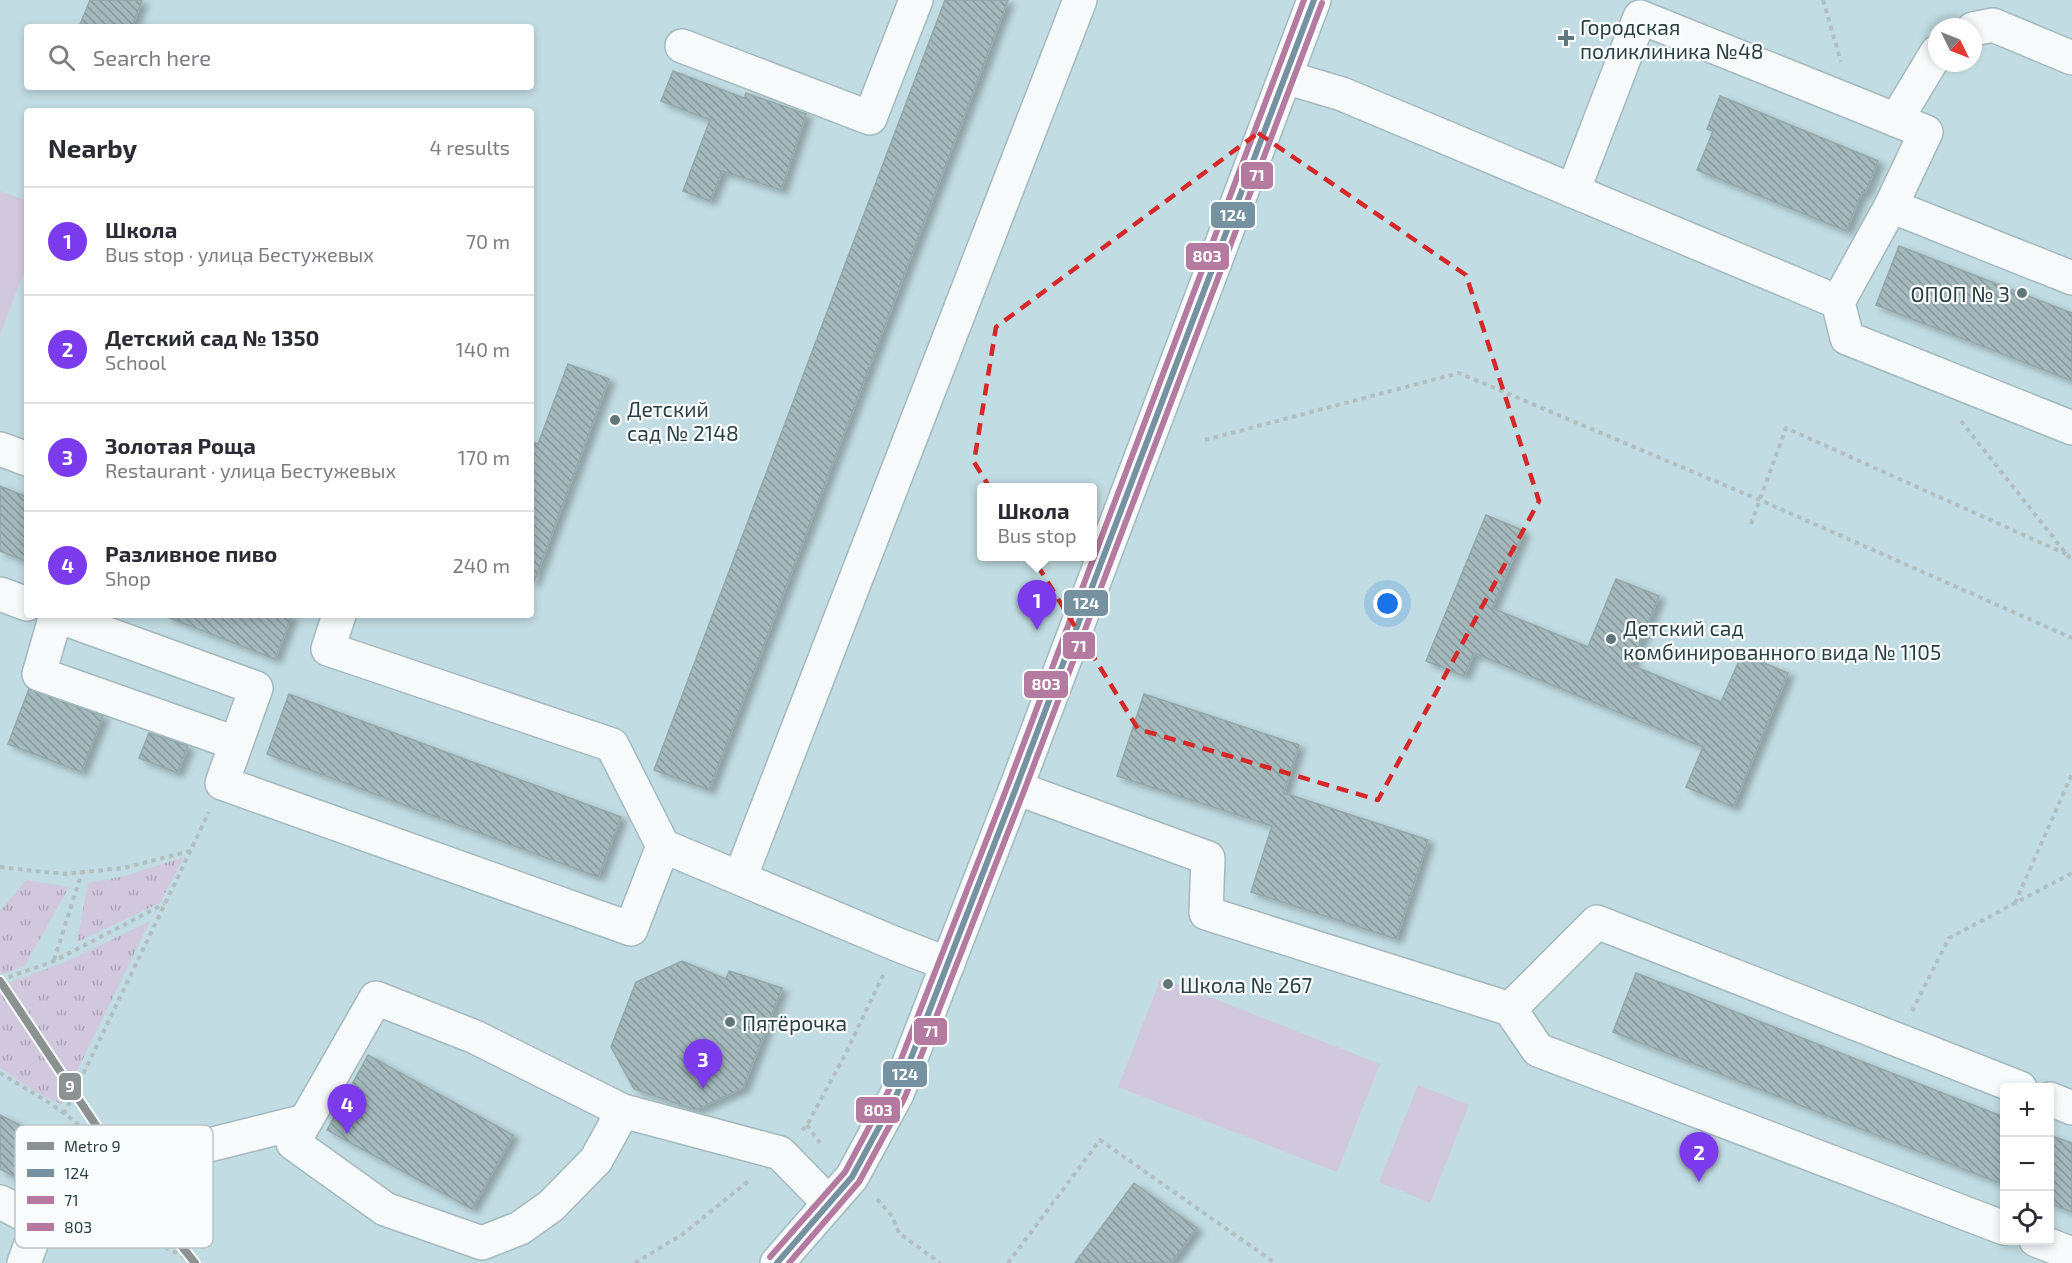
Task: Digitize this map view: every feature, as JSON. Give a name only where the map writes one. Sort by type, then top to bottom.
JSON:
[{"type":"street","points":[[682,46],[870,118],[916,0]]},
{"type":"street","points":[[740,878],[1080,0]]},
{"type":"street","points":[[777,1263],[852,1177],[897,1094],[1016,788],[1314,0]]},
{"type":"street","points":[[1573,191],[1640,17],[1926,132],[1892,206],[1838,302],[1847,338],[2072,428]]},
{"type":"street","points":[[1982,28],[1993,26],[2072,58]]},
{"type":"street","points":[[1896,120],[1928,67]]},
{"type":"street","points":[[1285,76],[1342,94],[1838,302]]},
{"type":"street","points":[[1892,206],[2072,278]]},
{"type":"street","points":[[0,449],[24,458]]},
{"type":"street","points":[[0,594],[24,603]]},
{"type":"street","points":[[54,618],[39,674],[236,743]]},
{"type":"street","points":[[63,618],[256,687],[222,783],[631,929],[663,846]]},
{"type":"street","points":[[338,618],[328,649],[612,745],[663,846],[948,964]]},
{"type":"street","points":[[1016,788],[1208,858],[1206,913],[1510,1008],[1538,1050],[2000,1226]]},
{"type":"street","points":[[1510,1008],[1597,922],[2007,1083]]},
{"type":"street","points":[[623,1111],[596,1160],[551,1206],[520,1228],[482,1243],[385,1209],[293,1143],[376,998],[475,1037],[623,1111],[780,1153],[829,1203]]},
{"type":"street","points":[[2054,1101],[2072,1108]]},
{"type":"street","points":[[213,1144],[305,1121]]},
{"type":"street","points":[[0,1202],[15,1210]]},
{"type":"street","points":[[2049,1245],[2072,1254]]},
{"type":"street","points":[[24,1263],[29,1248]]},
{"type":"path","points":[[1823,0],[1853,103]]},
{"type":"path","points":[[1205,440],[1459,373],[1760,500],[2072,638]]},
{"type":"path","points":[[1955,413],[2072,561]]},
{"type":"path","points":[[1751,524],[1786,428],[2066,554]]},
{"type":"path","points":[[2015,903],[2072,774]]},
{"type":"path","points":[[64,1114],[222,783]]},
{"type":"path","points":[[0,867],[64,874],[123,868],[191,851]]},
{"type":"path","points":[[54,961],[82,872]]},
{"type":"path","points":[[1897,1040],[1949,938],[2072,873]]},
{"type":"path","points":[[0,980],[54,961],[165,904]]},
{"type":"path","points":[[636,1263],[683,1234],[751,1179],[807,1125],[845,1054],[896,944]]},
{"type":"path","points":[[0,1072],[77,1125]]},
{"type":"path","points":[[807,1125],[823,1147]]},
{"type":"path","points":[[1008,1263],[1100,1140],[1275,1263]]},
{"type":"path","points":[[870,1191],[892,1216],[899,1233],[940,1263]]},
{"type":"path","points":[[167,1248],[196,1263]]},
{"type":"highlighted area","points":[[1258,133],[1466,275],[1539,501],[1378,800],[1138,729],[974,462],[996,327]]},
{"type":"green space","points":[[0,191],[24,200],[24,272],[0,335]]},
{"type":"green space","points":[[184,857],[160,903],[77,942],[88,883],[125,876]]},
{"type":"green space","points":[[26,880],[69,887],[25,966],[0,975],[0,911]]},
{"type":"green space","points":[[150,921],[61,1104],[37,1092],[0,1068],[0,986],[63,963]]},
{"type":"green space","points":[[1161,978],[1380,1064],[1337,1172],[1118,1087]]},
{"type":"green space","points":[[1418,1085],[1469,1105],[1430,1203],[1379,1182]]},
{"type":"building","points":[[90,0],[142,0],[133,24],[80,24]]},
{"type":"building","points":[[945,0],[1008,0],[709,790],[654,770]]},
{"type":"building","points":[[673,71],[744,98],[746,93],[806,114],[781,190],[722,171],[710,201],[683,191],[710,120],[661,101]]},
{"type":"building","points":[[1720,96],[1878,161],[1846,231],[1697,170],[1713,131],[1707,129]]},
{"type":"building","points":[[1899,246],[2072,313],[2072,381],[1876,305]]},
{"type":"building","points":[[568,364],[609,379],[534,582],[534,442],[538,444]]},
{"type":"building","points":[[0,486],[24,496],[24,561],[0,551]]},
{"type":"building","points":[[1486,515],[1524,531],[1492,608],[1588,647],[1616,579],[1659,596],[1631,665],[1721,702],[1742,654],[1788,673],[1733,807],[1686,787],[1703,747],[1474,653],[1464,676],[1426,661]]},
{"type":"building","points":[[170,618],[291,618],[275,659]]},
{"type":"building","points":[[29,689],[103,716],[81,772],[8,744]]},
{"type":"building","points":[[289,694],[621,817],[598,877],[267,754]]},
{"type":"building","points":[[1144,694],[1299,745],[1284,793],[1428,840],[1396,939],[1251,892],[1272,826],[1117,776]]},
{"type":"building","points":[[149,733],[188,746],[177,773],[139,758]]},
{"type":"building","points":[[682,961],[726,979],[729,971],[782,988],[743,1088],[696,1110],[634,1089],[611,1047],[636,982]]},
{"type":"building","points":[[1636,973],[2000,1115],[2000,1183],[1613,1032]]},
{"type":"building","points":[[368,1055],[513,1135],[472,1209],[327,1130]]},
{"type":"building","points":[[0,1115],[20,1125],[15,1125],[15,1177],[0,1169]]},
{"type":"building","points":[[2054,1137],[2072,1143],[2072,1212],[2054,1205]]},
{"type":"building","points":[[1134,1183],[1197,1228],[1171,1263],[1075,1263]]},
{"type":"metro line","name":"9","points":[[0,981],[96,1125]]},
{"type":"metro line","name":"9","points":[[183,1248],[195,1263]]},
{"type":"transit line","name":"803","points":[[1097,549],[1304,0]]},
{"type":"transit line","name":"124","points":[[777,1263],[852,1177],[897,1094],[1016,788],[1314,0]]},
{"type":"transit line","name":"71","points":[[789,1263],[859,1182],[905,1097],[1024,791],[1322,3]]},
{"type":"transit line","name":"803","points":[[770,1257],[845,1172],[889,1090],[1092,561]]},
{"type":"place","name":"Городская поликлиника №48","points":[[1566,38]]},
{"type":"place","name":"ОПОП № 3","points":[[2022,293]]},
{"type":"place","name":"Детский сад № 2148","points":[[615,420]]},
{"type":"place","name":"Школа","points":[[1037,630]]},
{"type":"place","name":"Детский сад комбинированного вида № 1105","points":[[1611,639]]},
{"type":"place","name":"Школа № 267","points":[[1168,984]]},
{"type":"place","name":"Пятёрочка","points":[[730,1022]]},
{"type":"place","name":"Золотая Роща","points":[[703,1089]]},
{"type":"place","name":"Разливное пиво","points":[[347,1134]]},
{"type":"place","name":"Детский сад № 1350","points":[[1699,1182]]}]
